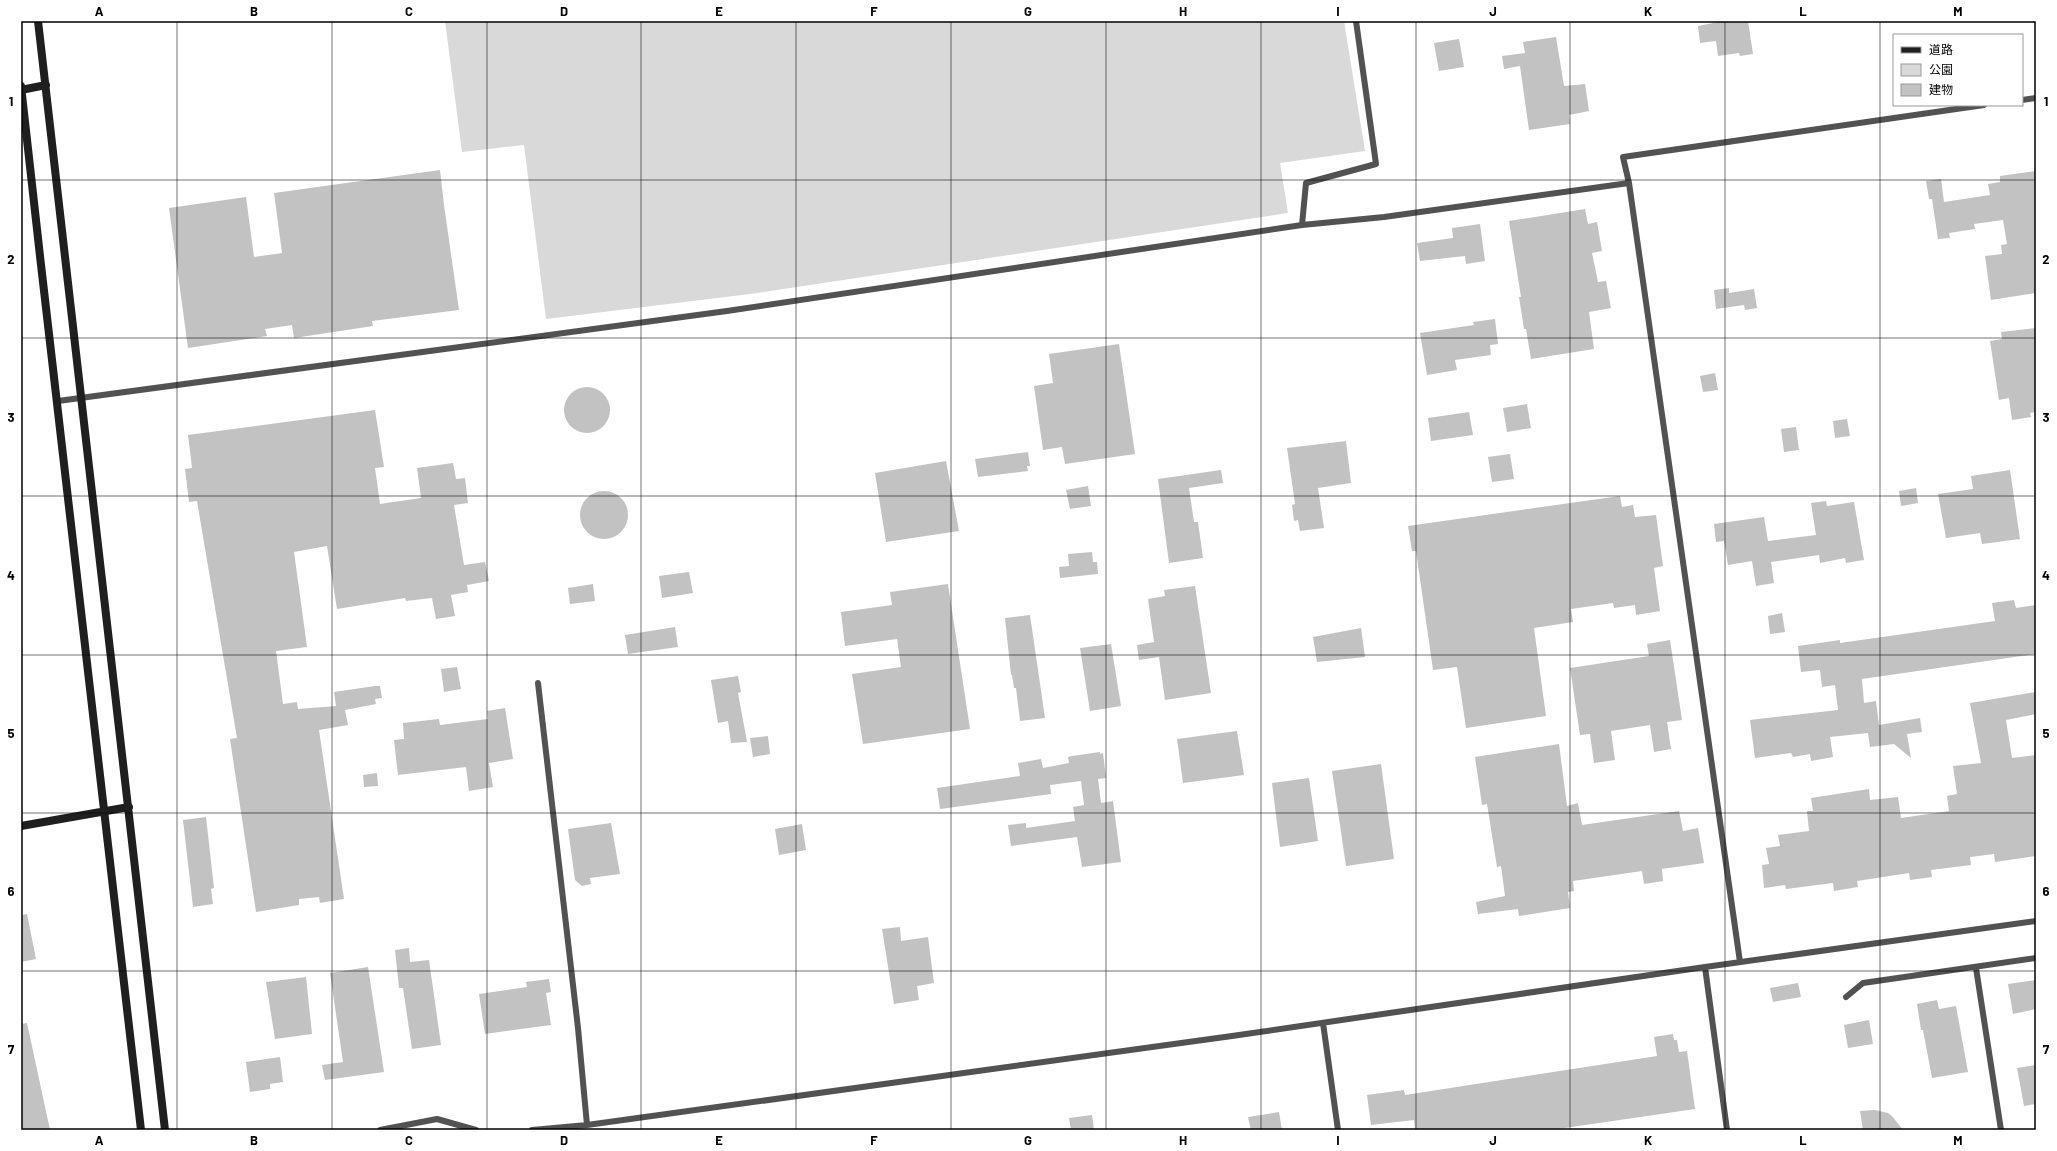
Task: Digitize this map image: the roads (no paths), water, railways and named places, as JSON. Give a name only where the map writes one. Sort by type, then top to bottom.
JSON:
[{"type":"street","points":[[38,21],[165,1130]]},
{"type":"street","points":[[21,90],[46,85]]},
{"type":"street","points":[[21,86],[58,401],[102,811],[141,1130]]},
{"type":"street","points":[[21,826],[129,807]]},
{"type":"lane","points":[[1302,225],[1306,183],[1376,164],[1356,21]]},
{"type":"lane","points":[[2023,100],[2036,98]]},
{"type":"lane","points":[[1740,962],[1629,183],[1623,157],[1977,106]]},
{"type":"lane","points":[[58,401],[727,311],[1302,225],[1384,217],[1629,183]]},
{"type":"lane","points":[[538,682],[578,1028],[587,1125]]},
{"type":"lane","points":[[532,1130],[587,1125],[1323,1023],[1705,967],[2036,921]]},
{"type":"lane","points":[[1846,997],[1863,983],[1976,968],[2036,958]]},
{"type":"lane","points":[[1705,967],[1727,1130]]},
{"type":"lane","points":[[1976,968],[2001,1130]]},
{"type":"lane","points":[[1323,1023],[1338,1130]]},
{"type":"lane","points":[[380,1130],[437,1119],[476,1130]]}]
